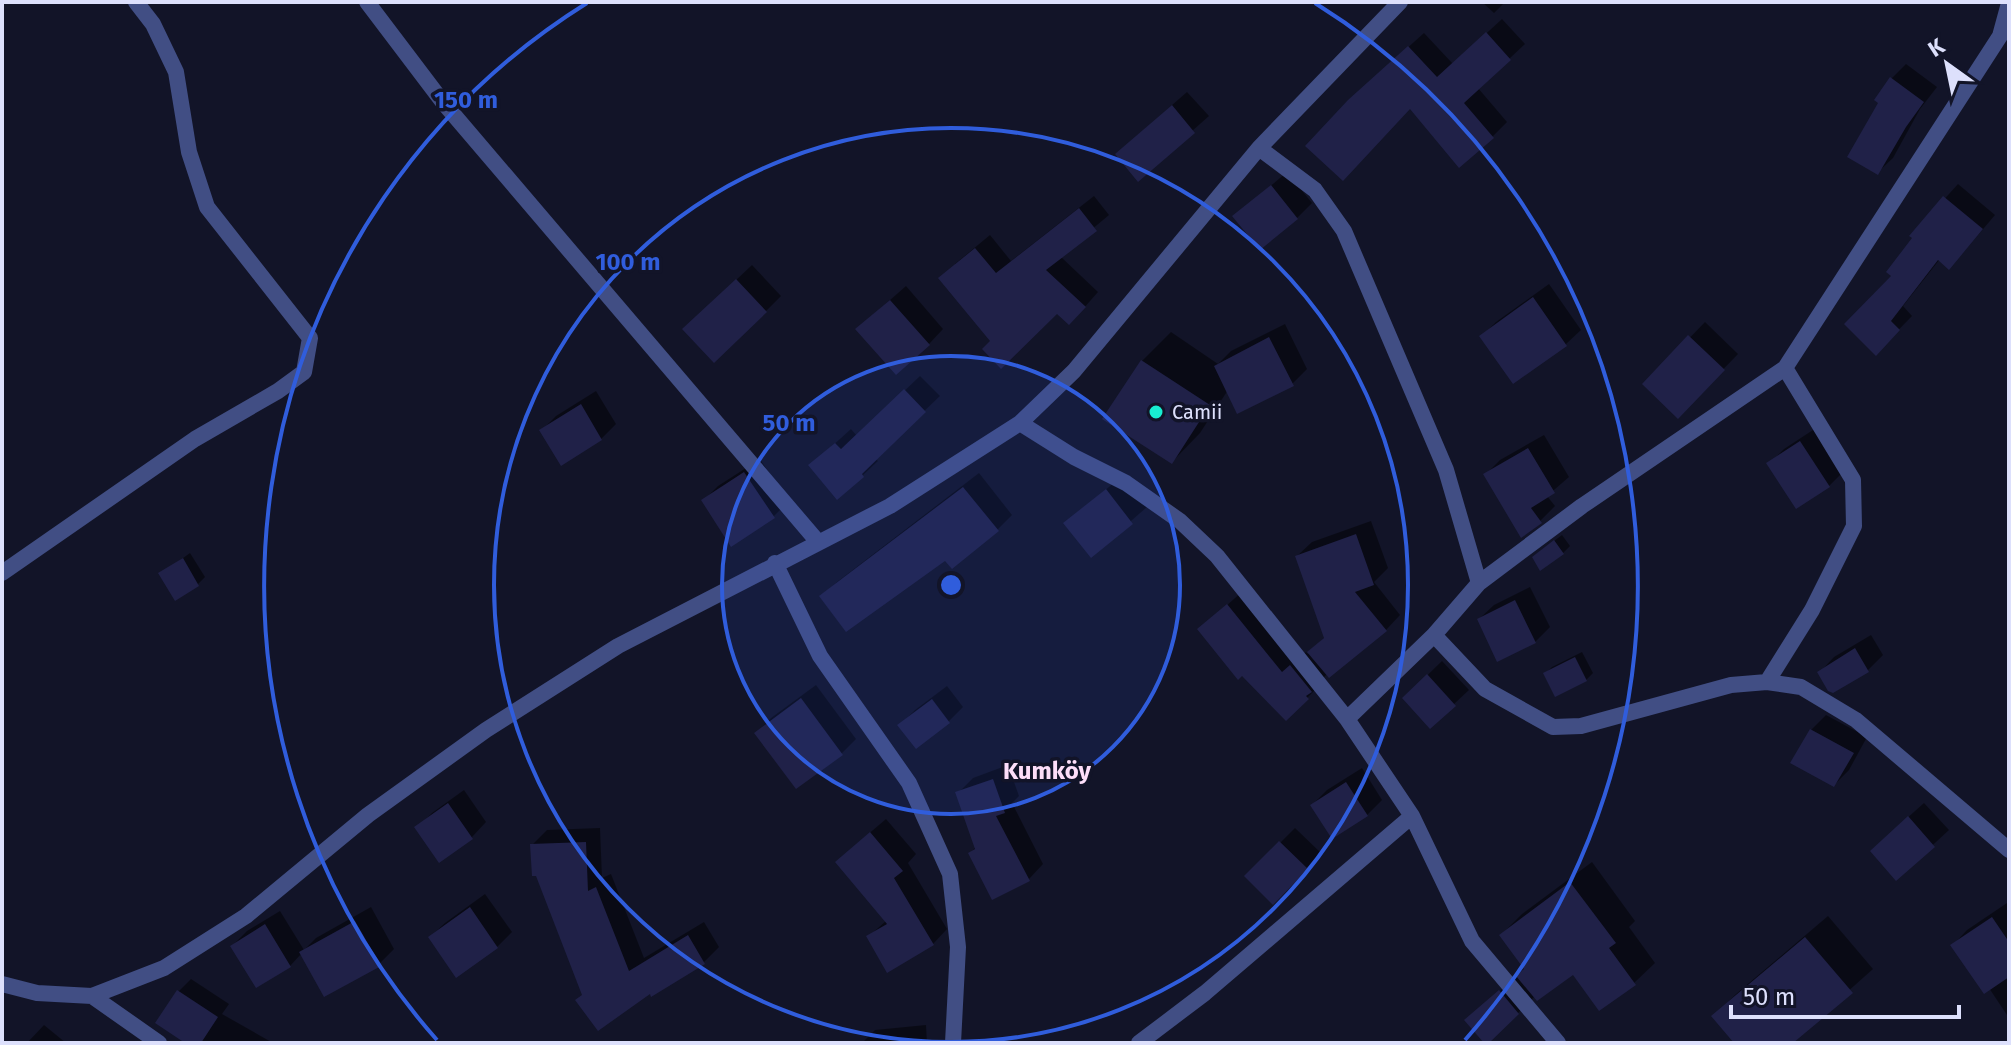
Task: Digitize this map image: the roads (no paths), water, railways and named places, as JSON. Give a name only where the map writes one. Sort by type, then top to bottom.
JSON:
[{"type":"street","points":[[2,573],[195,439],[278,391],[304,372],[310,338],[207,207],[189,152],[176,72],[153,24],[136,2]]},
{"type":"street","points":[[367,2],[442,101],[818,542]]},
{"type":"street","points":[[2,984],[37,993],[92,996],[164,968],[234,923],[368,815],[486,730],[618,646],[890,506],[1020,423],[1074,371],[1259,148],[1400,2]]},
{"type":"street","points":[[1347,719],[1434,635],[1479,583],[1582,506],[1785,368],[2000,36],[2009,3]]},
{"type":"street","points":[[1259,148],[1315,190],[1344,231],[1446,470],[1479,583]]},
{"type":"street","points":[[1767,682],[1812,610],[1854,526],[1853,480],[1785,368]]},
{"type":"street","points":[[1020,423],[1074,457],[1126,483],[1180,521],[1217,556],[1347,719],[1412,816],[1472,941],[1558,1043]]},
{"type":"street","points":[[775,563],[820,656],[909,783],[950,874],[958,947],[953,1043]]},
{"type":"street","points":[[1434,635],[1485,689],[1553,727],[1581,726],[1731,685],[1767,682],[1801,687],[1856,720],[2009,850]]},
{"type":"street","points":[[1139,1043],[1205,993],[1412,816]]},
{"type":"street","points":[[92,996],[159,1043]]},
{"type":"place","name":"Camii","points":[[1156,412]]},
{"type":"district","name":"Kumköy","points":[[1047,771]]}]
